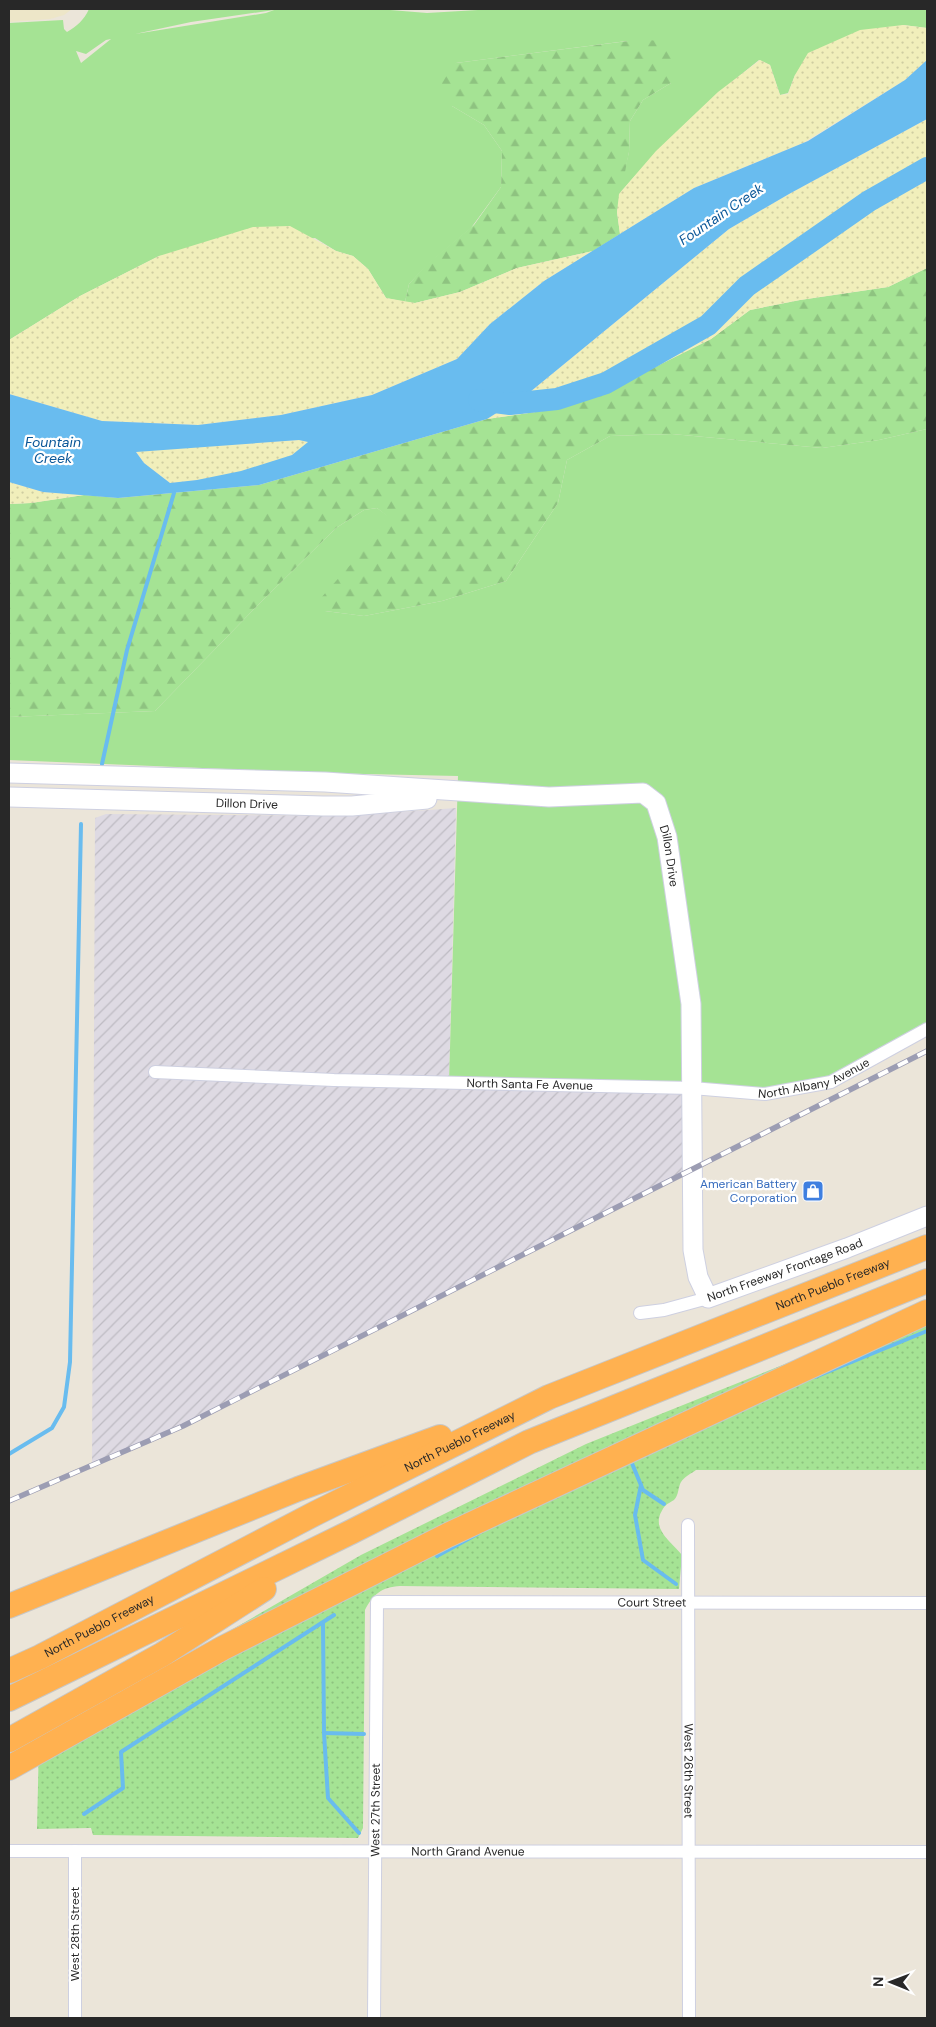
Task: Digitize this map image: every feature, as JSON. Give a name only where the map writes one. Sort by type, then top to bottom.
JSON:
[{"type":"highway","name":"North Pueblo Freeway","points":[[9,1670],[40,1657],[316,1513],[549,1397],[927,1247]]},
{"type":"highway","name":"North Pueblo Freeway","points":[[9,1699],[351,1532],[529,1442],[927,1281]]},
{"type":"highway","points":[[9,1768],[223,1648],[448,1535],[927,1312]]},
{"type":"highway","points":[[9,1606],[298,1489],[549,1397]]},
{"type":"highway","points":[[9,1740],[163,1654],[351,1532]]},
{"type":"street","name":"Dillon Drive","points":[[9,773],[325,782],[549,797],[642,793],[656,803],[668,837],[691,1004],[692,1088]]},
{"type":"street","name":"Dillon Drive","points":[[9,797],[352,806],[483,794]]},
{"type":"street","name":"North Albany Avenue","points":[[692,1088],[765,1094],[831,1082],[927,1029]]},
{"type":"street","name":"North Santa Fe Avenue","points":[[155,1072],[334,1080],[692,1088]]},
{"type":"street","points":[[692,1088],[693,1250],[698,1277],[708,1298]]},
{"type":"street","name":"North Freeway Frontage Road","points":[[640,1314],[664,1310],[708,1298],[847,1248],[927,1216]]},
{"type":"street","name":"West 26th Street","points":[[688,1525],[689,2018]]},
{"type":"street","name":"Court Street","points":[[377,1602],[927,1602]]},
{"type":"street","name":"West 27th Street","points":[[374,2018],[377,1602]]},
{"type":"street","name":"North Grand Avenue","points":[[9,1851],[927,1852]]},
{"type":"street","name":"West 28th Street","points":[[75,1851],[75,2018]]},
{"type":"shaded area","points":[[9,9],[72,9],[64,15],[50,19],[9,22]]},
{"type":"shaded area","points":[[456,808],[449,1082],[692,1088],[692,1170],[183,1426],[92,1467],[95,818],[106,814],[347,816]]},
{"type":"green space","points":[[89,9],[378,9],[427,13],[495,9],[927,9],[927,28],[903,25],[795,75],[788,93],[780,95],[770,65],[759,60],[686,123],[619,194],[629,152],[630,121],[643,100],[671,83],[666,41],[627,41],[456,63],[452,106],[484,125],[502,151],[501,187],[471,228],[428,264],[409,284],[405,302],[386,298],[368,269],[353,256],[336,251],[315,238],[159,256],[80,296],[9,340],[9,23],[63,20],[64,29],[67,32],[80,22]],"holes":[[[274,10],[266,13],[135,34],[191,22]],[[111,39],[81,63],[76,51],[86,54],[106,40]]]},
{"type":"green space","points":[[666,40],[675,52],[671,83],[643,100],[630,121],[629,152],[617,212],[620,234],[593,251],[517,268],[460,292],[415,303],[405,302],[409,284],[427,264],[474,225],[501,187],[502,151],[484,125],[452,106],[441,83],[456,63],[628,41]]},
{"type":"green space","points":[[927,268],[927,429],[879,440],[822,448],[672,434],[610,436],[567,460],[558,503],[506,581],[442,601],[364,616],[325,611],[320,599],[368,545],[387,516],[377,508],[364,510],[336,528],[155,711],[9,717],[9,504],[31,503],[84,495],[118,498],[259,485],[487,419],[556,409],[635,377],[711,339],[750,310],[800,300],[888,287]]},
{"type":"green space","points":[[927,429],[927,1029],[831,1082],[765,1094],[449,1082],[458,776],[320,773],[9,760],[9,717],[155,711],[336,528],[364,510],[377,508],[388,516],[325,611],[364,616],[442,601],[506,581],[558,503],[567,460],[610,436],[672,434],[822,448],[879,440]]},
{"type":"green space","points":[[927,1307],[927,1470],[696,1470],[681,1482],[676,1498],[665,1506],[660,1514],[659,1521],[660,1527],[667,1539],[682,1555],[679,1589],[400,1586],[379,1592],[365,1610],[363,1828],[358,1838],[93,1835],[91,1828],[37,1829],[39,1741],[361,1555],[586,1444]]},
{"type":"sand","points":[[903,25],[927,28],[927,60],[905,80],[803,143],[694,188],[620,234],[617,212],[619,194],[656,151],[718,92],[760,60],[770,65],[780,95],[788,94],[795,75],[808,53],[860,30]]},
{"type":"sand","points":[[927,119],[927,268],[888,287],[800,300],[750,310],[711,339],[635,377],[556,409],[487,419],[530,392],[729,229]]},
{"type":"sand","points":[[290,226],[336,251],[353,256],[368,269],[386,298],[415,303],[460,292],[517,268],[593,251],[544,281],[490,324],[457,359],[372,395],[281,415],[198,425],[102,421],[9,394],[9,340],[80,296],[159,256],[253,227]]},
{"type":"sand","points":[[299,440],[309,442],[293,455],[276,462],[231,474],[170,483],[144,463],[136,451]]},
{"type":"sand","points":[[9,482],[43,492],[84,495],[31,503],[9,504]]},
{"type":"water","name":"Fountain Creek","points":[[927,60],[927,119],[729,229],[530,392],[487,419],[259,485],[118,498],[43,492],[9,482],[9,394],[102,421],[198,425],[281,415],[372,395],[457,359],[490,324],[544,281],[694,188],[808,141],[905,80]],"holes":[[[299,440],[308,442],[292,455],[241,471],[197,480],[170,483],[144,463],[136,452]]]},
{"type":"waterway","name":"Fountain Creek","points":[[479,400],[510,404],[557,399],[606,383],[708,325],[747,286],[869,201],[927,168]]},
{"type":"waterway","points":[[102,764],[127,650],[174,493]]},
{"type":"waterway","points":[[9,1454],[52,1428],[64,1407],[70,1362],[81,824]]},
{"type":"waterway","points":[[815,1377],[927,1331]]},
{"type":"waterway","points":[[631,1461],[643,1490],[664,1504]]},
{"type":"waterway","points":[[641,1485],[635,1515],[643,1560],[676,1584]]},
{"type":"waterway","points":[[437,1556],[479,1533]]},
{"type":"waterway","points":[[84,1814],[123,1788],[121,1752],[334,1615]]},
{"type":"waterway","points":[[323,1623],[324,1733],[328,1798],[359,1833]]},
{"type":"waterway","points":[[324,1733],[364,1734]]},
{"type":"railway","points":[[9,1501],[183,1426],[927,1051]]},
{"type":"place","name":"American Battery Corporation","points":[[813,1191]]}]
